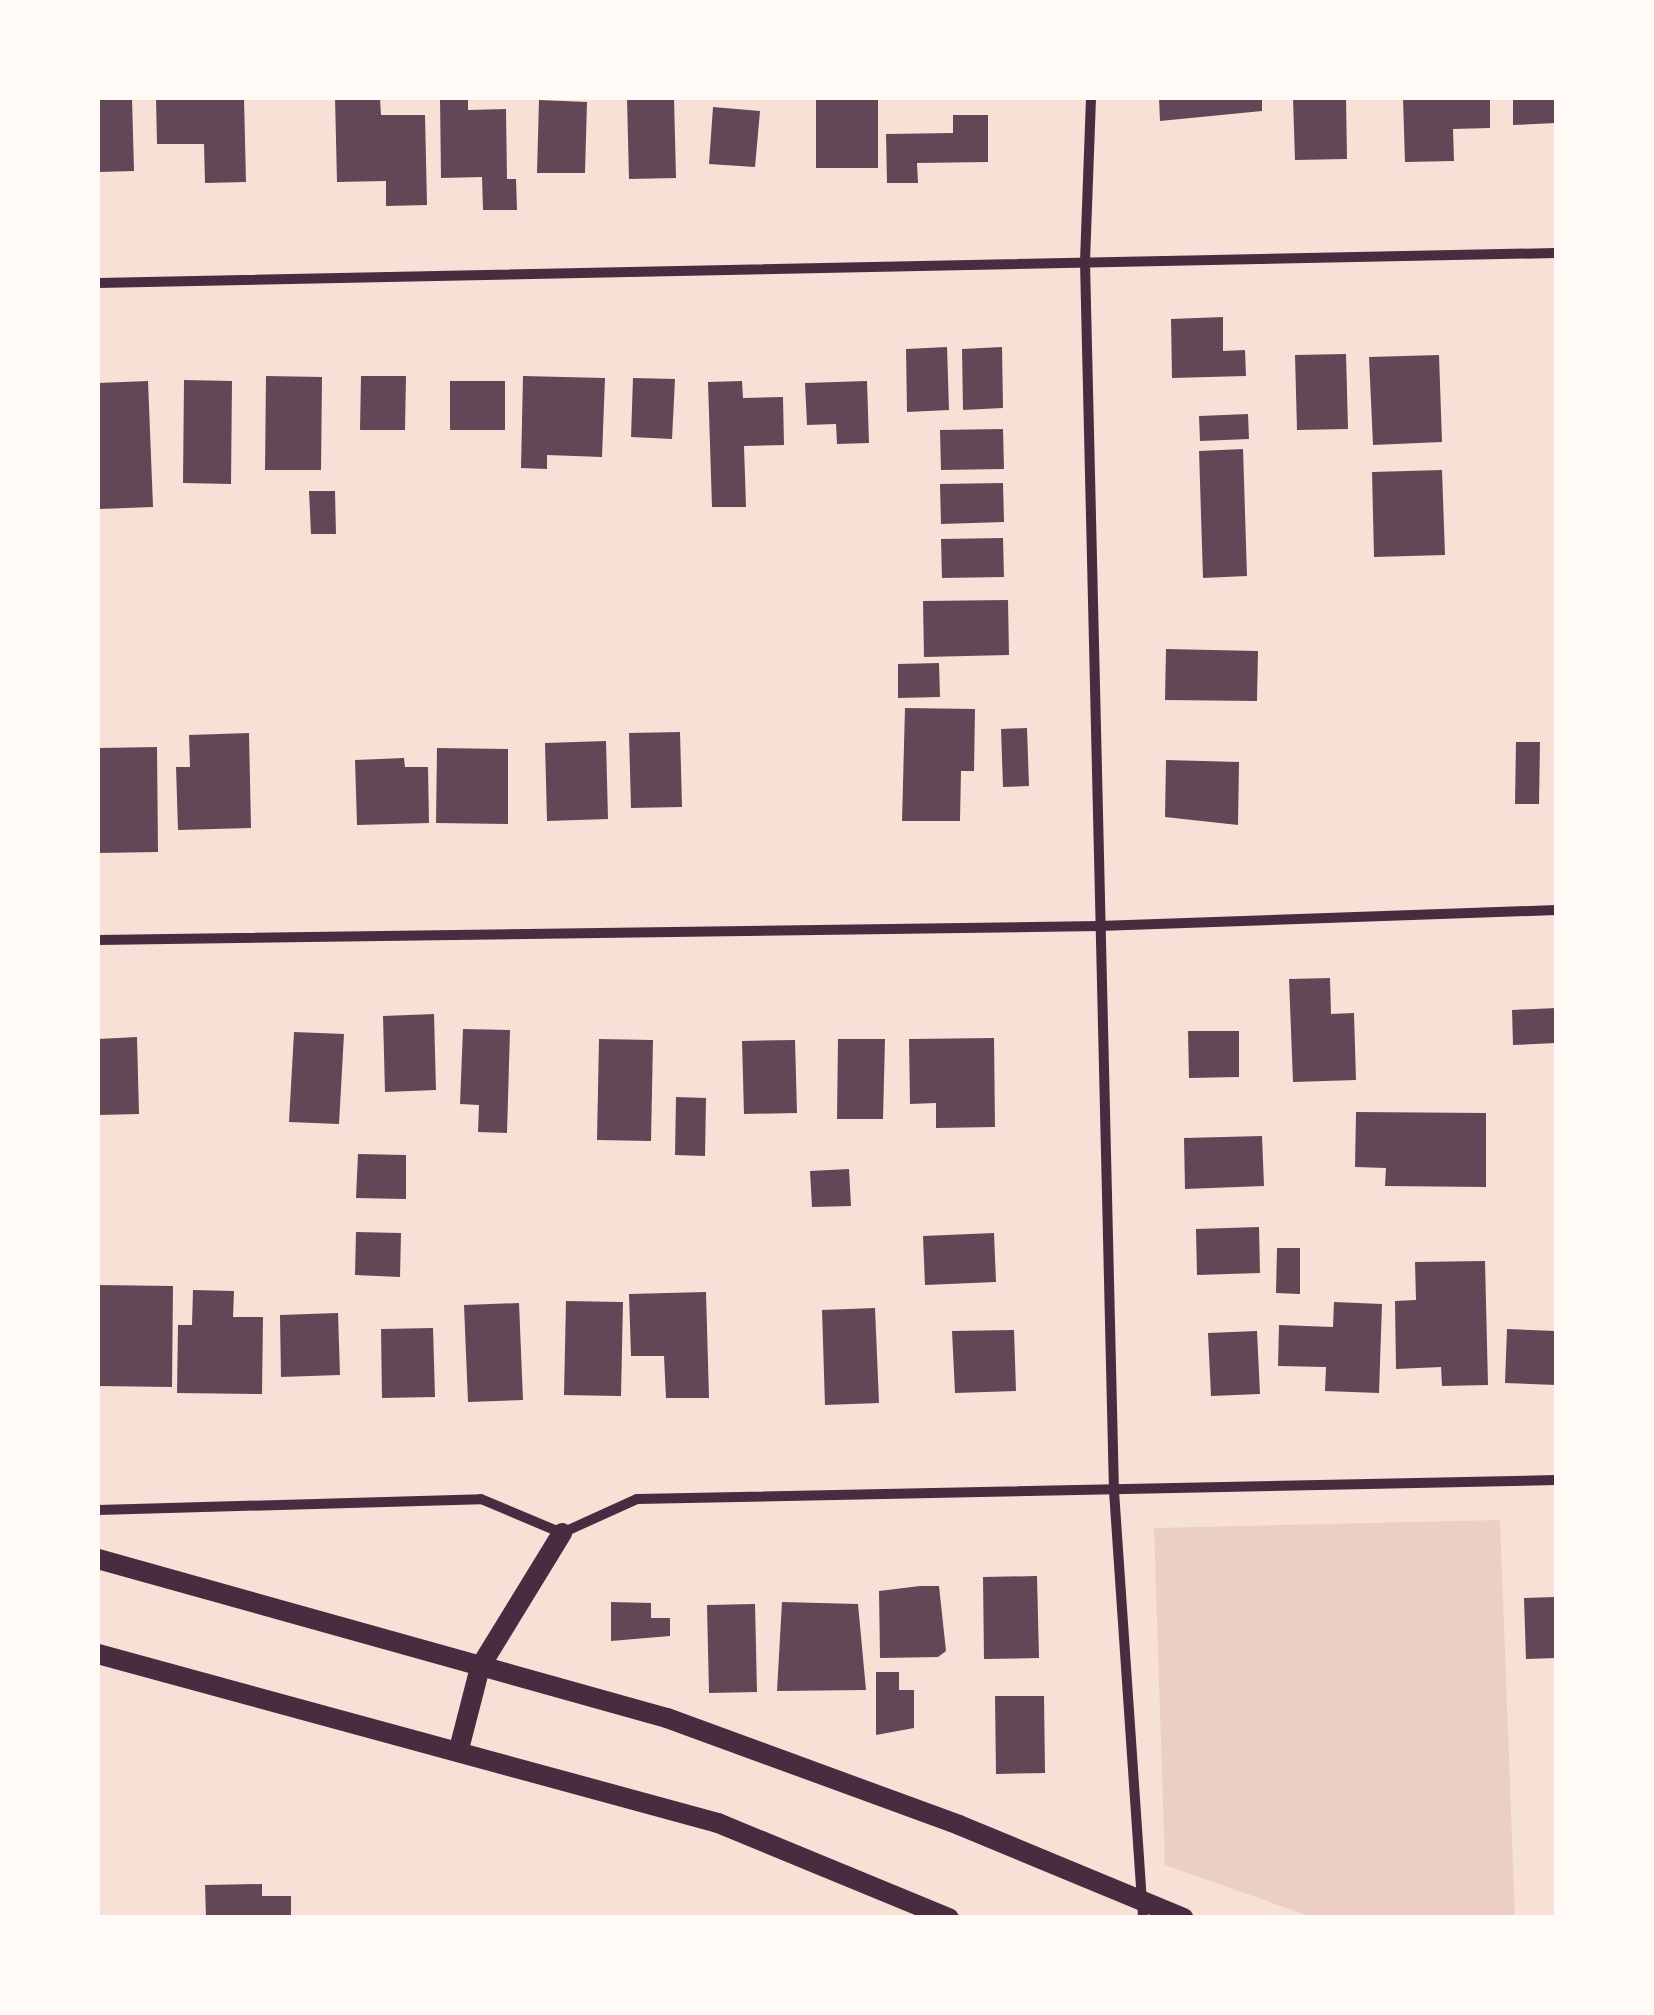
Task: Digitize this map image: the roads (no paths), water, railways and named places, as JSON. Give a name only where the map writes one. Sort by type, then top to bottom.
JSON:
[{"type":"main road","points":[[459,1749],[480,1666],[562,1534]]},
{"type":"main road","points":[[98,1560],[667,1718],[783,1759],[1142,1910],[1184,1918]]},
{"type":"main road","points":[[98,1654],[459,1749],[718,1823],[949,1918]]},
{"type":"street","points":[[1091,98],[1086,262],[1114,1491],[1142,1910]]},
{"type":"street","points":[[98,284],[1556,252]]},
{"type":"street","points":[[98,940],[1099,926],[1556,910]]},
{"type":"street","points":[[98,1510],[480,1499],[562,1534],[638,1499],[1556,1480]]}]
